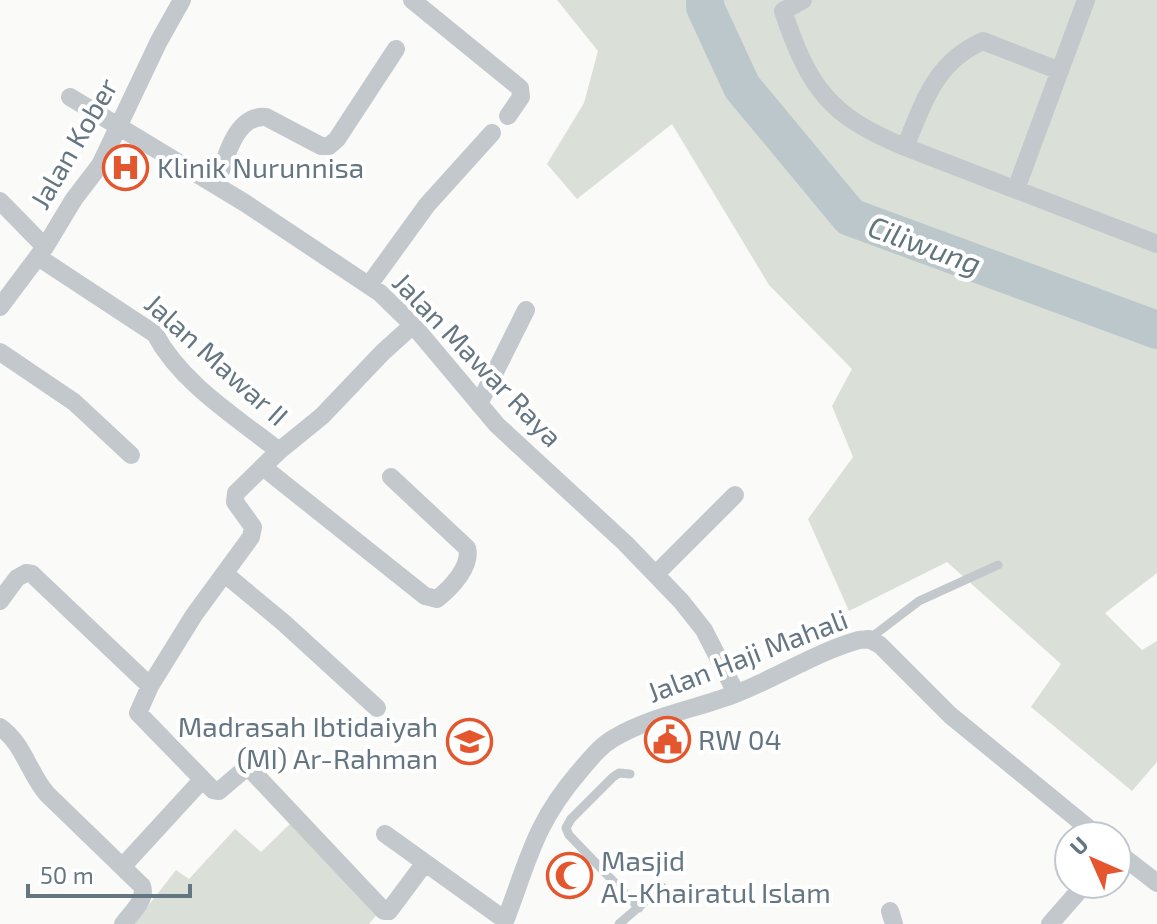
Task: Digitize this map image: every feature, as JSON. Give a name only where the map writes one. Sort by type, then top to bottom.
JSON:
[{"type":"street","name":"Jalan Kober","points":[[0,307],[100,165],[182,0]]},
{"type":"street","points":[[412,0],[520,88],[521,97],[508,116]]},
{"type":"street","points":[[803,0],[781,6],[801,60],[832,106],[870,133],[1157,244]]},
{"type":"street","points":[[1016,189],[1086,0]]},
{"type":"street","points":[[905,147],[933,82],[967,48],[983,41],[1060,71]]},
{"type":"street","points":[[216,185],[242,126],[259,116],[321,146],[329,146],[337,139],[396,49]]},
{"type":"street","name":"Jalan Mawar Raya","points":[[70,97],[216,185],[369,285],[413,325],[516,443],[656,574],[704,630],[736,693]]},
{"type":"street","points":[[369,285],[427,205],[492,133]]},
{"type":"street","name":"Jalan Mawar II","points":[[0,201],[41,252],[155,334],[164,350],[203,390],[279,451]]},
{"type":"street","points":[[479,404],[526,310]]},
{"type":"street","points":[[413,325],[322,416],[279,451],[234,497],[253,527],[246,547],[202,603],[139,707],[141,718],[207,785],[219,791],[246,768],[250,769],[386,912],[424,864]]},
{"type":"street","points":[[0,352],[74,402],[131,455]]},
{"type":"street","points":[[263,467],[425,596],[437,599],[466,567],[467,548],[391,477]]},
{"type":"street","points":[[656,574],[735,495]]},
{"type":"street","points":[[0,601],[17,578],[26,573],[32,574],[150,686]]},
{"type":"street","points":[[225,574],[377,708]]},
{"type":"street","name":"Jalan Haji Mahali","points":[[504,922],[532,842],[543,820],[553,803],[597,750],[637,727],[736,693],[845,644],[869,639],[891,655],[950,715],[1078,820]]},
{"type":"street","points":[[0,727],[21,748],[41,787],[123,866],[144,891],[123,924]]},
{"type":"street","points":[[123,866],[207,785]]},
{"type":"street","points":[[385,834],[504,922]]},
{"type":"street","points":[[1133,864],[1157,883]]},
{"type":"street","points":[[1050,924],[1071,900]]},
{"type":"lane","points":[[869,639],[919,601],[998,565]]},
{"type":"lane","points":[[630,774],[619,773],[613,777],[571,819],[566,828],[569,835],[639,908]]},
{"type":"lane","points":[[619,924],[662,887]]},
{"type":"shaded area","points":[[557,0],[1157,0],[1157,573],[1105,613],[1142,650],[1157,641],[1157,762],[1132,791],[1031,707],[1061,664],[947,562],[849,611],[808,519],[853,457],[832,406],[852,369],[769,285],[672,124],[577,199],[547,164],[584,103],[598,51]]},
{"type":"shaded area","points":[[293,821],[379,912],[369,924],[134,924],[176,870],[189,879],[235,829],[261,852]]},
{"type":"waterway","name":"Ciliwung","points":[[705,0],[705,7],[742,87],[850,217],[1157,330]]},
{"type":"place","name":"Klinik Nurunnisa","points":[[126,167]]},
{"type":"place","name":"RW 04","points":[[667,739]]},
{"type":"place","name":"Madrasah Ibtidaiyah (MI) Ar-Rahman","points":[[469,742]]},
{"type":"place","name":"Masjid Al-Khairatul Islam","points":[[570,876]]}]
